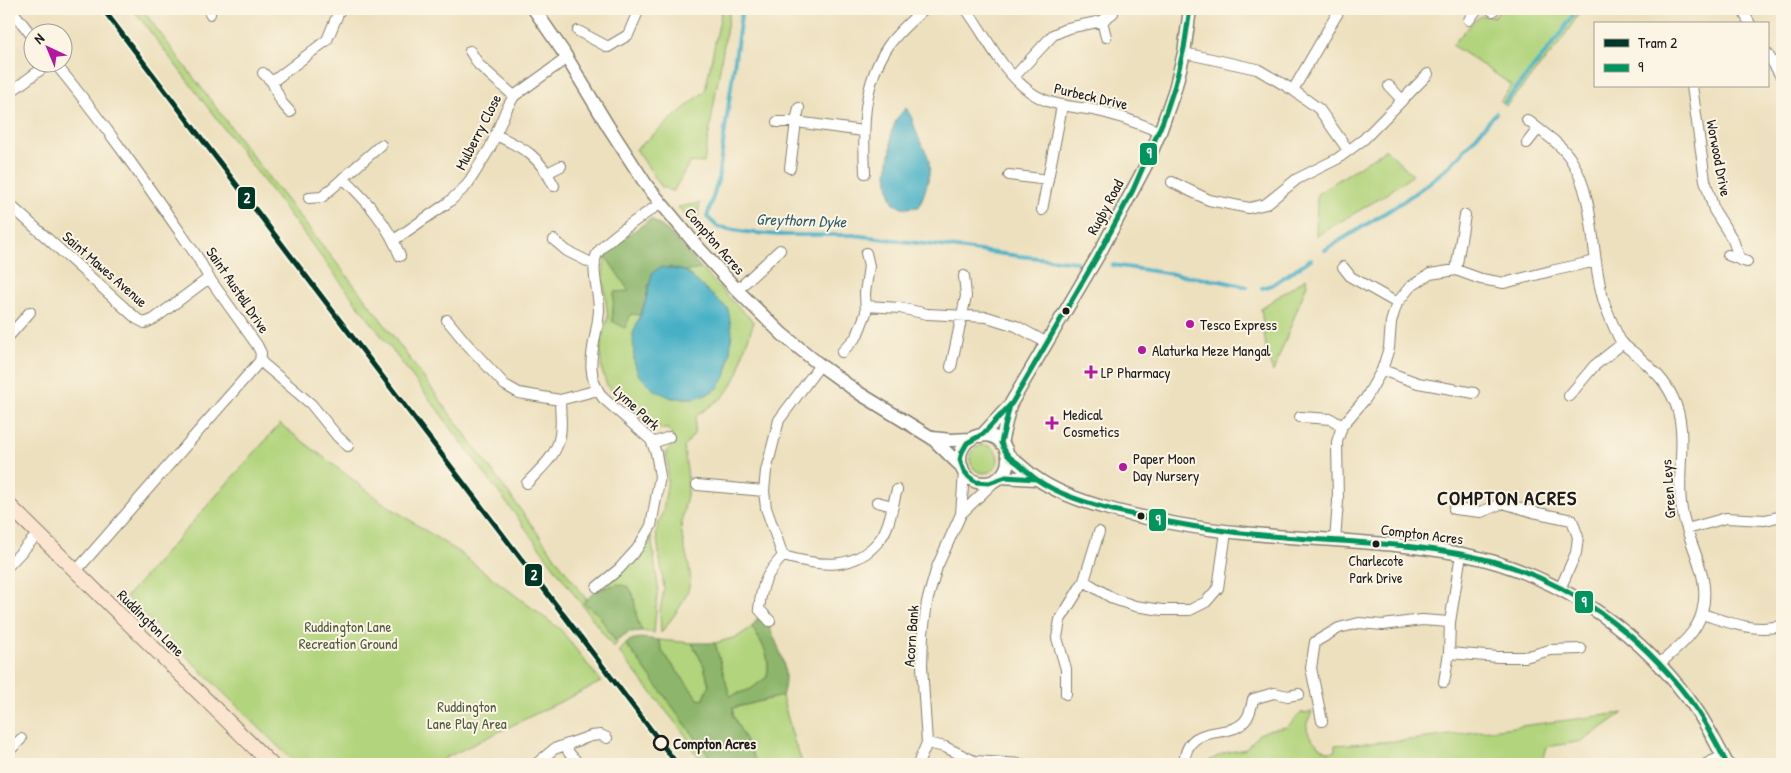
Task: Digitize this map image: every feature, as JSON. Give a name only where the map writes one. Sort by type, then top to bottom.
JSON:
[{"type":"main road","name":"Ruddington Lane","points":[[9,505],[271,764]]},
{"type":"street","points":[[11,9],[22,23]]},
{"type":"street","points":[[272,82],[326,40],[340,9]]},
{"type":"street","name":"Compton Acres","points":[[534,9],[648,186],[736,290],[782,334],[820,366],[866,398],[932,438],[963,470]]},
{"type":"street","points":[[578,30],[608,47],[628,35],[639,9]]},
{"type":"street","points":[[865,173],[863,131],[870,85],[878,63],[890,44],[924,9]]},
{"type":"street","name":"Purbeck Drive","points":[[966,9],[997,56],[1014,77],[1029,91],[1043,100],[1062,106],[1114,115],[1160,132]]},
{"type":"street","name":"Rugby Road","points":[[976,438],[1010,405],[1117,222],[1146,165],[1175,89],[1184,53],[1190,9]]},
{"type":"street","points":[[1293,90],[1340,9]]},
{"type":"street","points":[[1470,20],[1477,9]]},
{"type":"street","points":[[1742,9],[1749,22]]},
{"type":"street","points":[[1014,77],[1054,35],[1068,28],[1102,21],[1113,13]]},
{"type":"street","points":[[1102,21],[1106,37]]},
{"type":"street","points":[[470,51],[479,65],[514,96]]},
{"type":"street","points":[[1184,53],[1257,69],[1293,90],[1319,109],[1348,150]]},
{"type":"street","points":[[1768,55],[1782,78]]},
{"type":"street","name":"Mulberry Close","points":[[394,240],[449,202],[467,185],[496,134],[514,96],[567,58]]},
{"type":"street","points":[[9,93],[39,72]]},
{"type":"street","name":"Saint Austell Drive","points":[[62,72],[113,136],[198,258],[209,278],[258,345],[261,353],[260,361]]},
{"type":"street","points":[[263,73],[272,82],[282,103],[290,112]]},
{"type":"street","points":[[1172,182],[1208,200],[1249,208],[1266,204],[1297,179],[1337,158],[1364,139],[1428,74]]},
{"type":"street","points":[[1389,86],[1402,100]]},
{"type":"street","name":"Worwood Drive","points":[[1692,88],[1705,180],[1714,210],[1733,240],[1743,261],[1728,255]]},
{"type":"street","points":[[1042,210],[1062,106]]},
{"type":"street","points":[[790,168],[799,108]]},
{"type":"street","name":"Green Leys","points":[[1527,120],[1553,140],[1569,157],[1581,182],[1590,215],[1596,261],[1605,304],[1623,343],[1658,374],[1674,398],[1680,421],[1680,488],[1682,510],[1703,574],[1705,588],[1702,614],[1693,632],[1659,664]]},
{"type":"street","points":[[777,122],[796,122],[863,131]]},
{"type":"street","points":[[1527,144],[1538,129]]},
{"type":"street","points":[[496,134],[528,151],[541,163],[554,186]]},
{"type":"street","points":[[309,198],[322,196],[381,145]]},
{"type":"street","points":[[547,173],[561,166]]},
{"type":"street","points":[[1009,175],[1048,180]]},
{"type":"street","points":[[343,178],[367,202],[394,240],[400,256]]},
{"type":"street","points":[[554,240],[567,251],[594,265],[596,255],[604,244],[661,203]]},
{"type":"street","name":"Saint Mawes Avenue","points":[[9,204],[137,319],[145,323],[154,320],[209,278]]},
{"type":"street","points":[[1456,270],[1465,215]]},
{"type":"street","points":[[736,290],[780,250]]},
{"type":"street","points":[[842,352],[857,336],[866,313],[865,293],[869,266],[866,253]]},
{"type":"street","points":[[1335,541],[1338,501],[1337,442],[1342,426],[1366,398],[1382,370],[1389,348],[1392,322],[1397,304],[1410,287],[1430,274],[1456,270],[1481,279],[1504,283],[1596,261]]},
{"type":"street","name":"Lyme Park","points":[[594,265],[599,310],[591,352],[593,375],[603,398],[648,435],[653,443],[660,476],[651,526],[637,549],[619,569],[597,587]]},
{"type":"street","points":[[1343,267],[1351,277],[1397,304]]},
{"type":"street","points":[[951,367],[966,296],[964,276]]},
{"type":"street","points":[[866,306],[900,308],[926,314],[987,317],[1016,326],[1047,343]]},
{"type":"street","points":[[9,336],[30,312]]},
{"type":"street","points":[[447,320],[466,344],[505,385],[519,393],[560,400],[598,390]]},
{"type":"street","points":[[1568,396],[1594,366],[1623,343]]},
{"type":"street","points":[[76,571],[260,361],[311,404],[338,437],[348,446]]},
{"type":"street","points":[[783,556],[766,508],[764,491],[766,471],[780,420],[820,366]]},
{"type":"street","points":[[1382,370],[1418,383],[1474,393]]},
{"type":"street","points":[[526,483],[551,457],[558,443],[561,424],[560,400]]},
{"type":"street","name":"Rugby Road","points":[[1004,449],[1010,405]]},
{"type":"street","points":[[1300,417],[1331,419],[1342,426]]},
{"type":"street","points":[[991,436],[1004,449],[1007,467],[997,479],[989,483],[972,480],[963,470],[960,462],[962,451],[976,438],[991,436]]},
{"type":"street","points":[[653,443],[669,437]]},
{"type":"street","name":"Compton Acres","points":[[932,438],[951,440],[976,438]]},
{"type":"street","name":"Compton Acres","points":[[1004,449],[1036,479],[1080,500],[1164,522],[1226,532],[1412,547],[1461,554],[1524,572],[1588,605],[1637,642],[1688,698],[1725,760]]},
{"type":"street","name":"Acorn Bank","points":[[961,514],[963,470]]},
{"type":"street","name":"Compton Acres","points":[[997,479],[1036,479]]},
{"type":"street","name":"Acorn Bank","points":[[918,764],[927,743],[922,666],[923,633],[927,602],[937,567],[961,514],[997,479]]},
{"type":"street","points":[[697,485],[764,491]]},
{"type":"street","points":[[783,556],[808,563],[835,564],[860,558],[882,537],[897,490]]},
{"type":"street","points":[[877,502],[893,506]]},
{"type":"street","points":[[1454,509],[1481,512],[1503,503],[1533,512],[1572,520],[1578,537],[1576,553],[1560,589]]},
{"type":"street","points":[[1687,529],[1726,518],[1764,520],[1782,516]]},
{"type":"street","points":[[1066,694],[1066,669],[1057,638],[1060,620],[1084,581],[1099,532]]},
{"type":"street","points":[[1084,581],[1114,598],[1135,606],[1162,610],[1190,610],[1206,602],[1218,588],[1226,532]]},
{"type":"street","points":[[9,565],[38,534]]},
{"type":"street","points":[[1444,682],[1450,622],[1461,554]]},
{"type":"street","points":[[770,621],[759,609],[760,596],[764,580],[772,567],[783,556]]},
{"type":"street","points":[[1702,614],[1750,628],[1764,629],[1782,626]]},
{"type":"street","points":[[1322,720],[1311,668],[1315,642],[1339,628],[1359,623],[1383,625],[1422,620],[1450,622]]},
{"type":"street","points":[[1448,653],[1525,657],[1550,650],[1581,650]]},
{"type":"street","points":[[1184,764],[1185,754],[1192,743],[1206,733],[1235,729],[1247,718],[1253,699],[1274,693],[1288,696],[1299,694]]},
{"type":"street","points":[[536,764],[554,749],[590,736],[601,735],[607,738]]},
{"type":"street","points":[[9,750],[21,739]]},
{"type":"street","points":[[927,743],[945,747],[974,761],[1022,764]]},
{"type":"street","points":[[566,745],[569,753],[579,764]]},
{"type":"street","points":[[1706,764],[1725,760]]},
{"type":"green space","points":[[133,9],[142,9],[269,178],[374,310],[586,599],[584,603],[598,614],[617,643],[614,648],[437,409]]},
{"type":"green space","points":[[722,9],[730,9],[704,163],[690,162],[673,192],[661,186],[636,149],[705,91]]},
{"type":"green space","points":[[1498,9],[1582,9],[1559,44],[1506,106],[1500,101],[1512,85],[1452,45],[1475,20],[1481,16],[1495,17]]},
{"type":"green space","points":[[1386,149],[1413,175],[1382,197],[1316,236],[1317,194]]},
{"type":"green space","points":[[700,203],[695,229],[678,207]]},
{"type":"green space","points":[[651,219],[668,231],[702,269],[685,271],[669,267],[648,285],[646,300],[640,315],[631,314],[625,328],[612,321],[614,292],[629,291],[605,255],[619,241]]},
{"type":"green space","points":[[605,255],[630,292],[631,313],[640,315],[633,334],[672,398],[699,397],[707,394],[717,388],[724,379],[728,369],[730,344],[728,309],[685,271],[702,269],[754,322],[739,371],[732,385],[723,397],[696,416],[694,434],[684,447],[688,484],[682,517],[682,529],[691,579],[682,604],[661,633],[660,611],[664,588],[656,532],[663,511],[667,486],[668,465],[666,452],[675,442],[669,429],[659,429],[650,425],[607,386],[602,371],[600,350],[608,318],[603,278]]},
{"type":"green space","points":[[1306,278],[1307,284],[1273,372],[1267,356],[1261,308]]},
{"type":"green space","name":"Ruddington Lane Recreation Ground","points":[[280,424],[382,502],[457,551],[561,630],[601,682],[433,764],[296,764],[126,597]]},
{"type":"green space","points":[[984,445],[994,449],[998,459],[994,469],[984,473],[974,469],[970,459],[974,449]]},
{"type":"green space","points":[[651,536],[658,586],[654,633],[642,631],[637,617],[633,593],[603,588],[637,557]]},
{"type":"green space","points":[[618,584],[629,587],[632,592],[637,619],[642,631],[629,632],[615,641],[598,614],[583,603],[595,591]]},
{"type":"green space","points":[[758,618],[767,622],[782,658],[785,676],[782,696],[733,708],[733,715],[757,764],[715,764],[626,644],[633,639],[659,640],[662,651],[699,700],[704,699],[709,685],[704,666],[692,643],[715,643],[730,696],[751,689],[767,677],[767,656],[763,645],[752,627]]},
{"type":"green space","points":[[752,627],[763,645],[767,656],[767,677],[751,689],[729,697],[715,643],[737,637]]},
{"type":"green space","points":[[659,640],[692,643],[704,666],[709,686],[704,699],[699,700],[662,651]]},
{"type":"green space","points":[[626,644],[715,764],[704,764],[693,750],[686,736],[619,652]]},
{"type":"green space","points":[[782,696],[794,741],[803,764],[757,764],[733,715],[733,708]]},
{"type":"green space","points":[[1312,712],[1307,723],[1310,737],[1329,752],[1335,751],[1335,745],[1411,740],[1623,713],[1583,741],[1547,747],[1542,764],[1206,764],[1224,753],[1246,749],[1259,734],[1287,727],[1301,713]]},
{"type":"water","points":[[906,108],[927,154],[930,167],[928,181],[919,207],[905,208],[894,204],[889,191],[887,173],[891,149],[891,133],[897,118]]},
{"type":"water","points":[[661,267],[685,271],[728,309],[732,332],[725,377],[718,388],[706,395],[694,398],[672,398],[654,390],[638,374],[634,361],[633,334],[646,300],[652,273]]},
{"type":"waterway","name":"Greythorn Dyke","points":[[742,9],[718,180],[707,217],[718,227],[779,235],[854,235],[1077,262]]},
{"type":"waterway","points":[[1505,102],[1559,36],[1577,9]]},
{"type":"waterway","points":[[1325,250],[1405,200],[1436,177],[1462,153],[1496,113]]},
{"type":"waterway","points":[[1262,288],[1272,285],[1311,259]]},
{"type":"waterway","points":[[1112,265],[1220,281],[1247,287]]},
{"type":"tram line","name":"2","points":[[103,9],[677,764]]},
{"type":"transit line","name":"9","points":[[1036,479],[1006,477],[989,483],[976,482],[964,471],[960,460],[962,452],[967,443],[983,434],[1012,403],[1097,257],[1133,190],[1163,121],[1175,85],[1184,48],[1190,9]]},
{"type":"transit line","name":"9","points":[[1010,405],[1001,443],[1008,456],[1045,485],[1083,501],[1156,520],[1219,530],[1441,550],[1492,561],[1521,570],[1549,582],[1602,614],[1649,653],[1689,699],[1710,731],[1727,764]]},
{"type":"place","name":"Tesco Express","points":[[1190,324]]},
{"type":"place","name":"Alaturka Meze Mangal","points":[[1142,350]]},
{"type":"place","name":"LP Pharmacy","points":[[1091,372]]},
{"type":"place","name":"Medical Cosmetics","points":[[1052,423]]},
{"type":"place","name":"Paper Moon Day Nursery","points":[[1123,467]]},
{"type":"place","name":"Charlecote Park Drive","points":[[1376,544]]},
{"type":"place","name":"Compton Acres","points":[[661,743]]},
{"type":"district","name":"COMPTON ACRES","points":[[1507,497]]},
{"type":"park label","name":"Ruddington Lane Play Area","points":[[467,714]]}]
